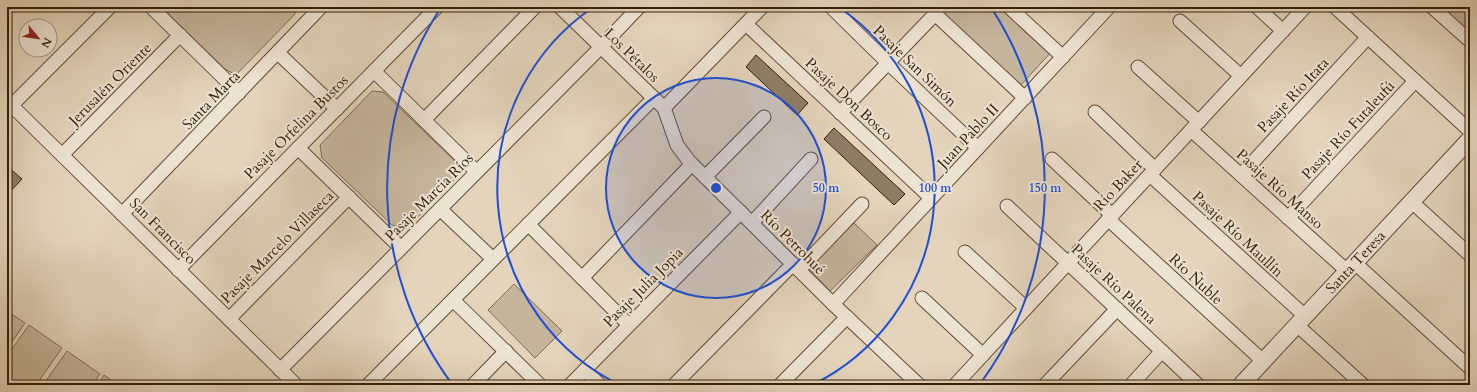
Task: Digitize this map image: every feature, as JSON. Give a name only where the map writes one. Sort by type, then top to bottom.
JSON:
[{"type":"street","points":[[9,103],[110,7]]},
{"type":"street","points":[[151,7],[239,93]]},
{"type":"street","name":"Pasaje Orfelina Bustos","points":[[178,270],[437,7]]},
{"type":"street","points":[[424,120],[535,7]]},
{"type":"street","name":"Los Pétalos","points":[[560,7],[664,108]]},
{"type":"street","name":"Pasaje Marcia Ríos","points":[[280,370],[639,7]]},
{"type":"street","points":[[664,108],[762,7]]},
{"type":"street","name":"Pasaje San Simón","points":[[831,7],[978,148]]},
{"type":"street","points":[[1009,7],[1063,57]]},
{"type":"street","name":"Juan Pablo II","points":[[833,304],[1109,7]]},
{"type":"street","points":[[1257,7],[1283,31]]},
{"type":"street","name":"Río Baker","points":[[955,385],[1305,7]]},
{"type":"street","points":[[1335,7],[1415,81],[1469,141]]},
{"type":"street","points":[[1432,7],[1470,41]]},
{"type":"street","name":"Santa Marta","points":[[122,214],[278,53],[316,9]]},
{"type":"street","points":[[840,113],[936,14],[1025,98]]},
{"type":"street","points":[[1180,21],[1241,76]]},
{"type":"street","name":"Pasaje Don Bosco","points":[[746,24],[931,198]]},
{"type":"street","name":"Jerusalén Oriente","points":[[62,155],[180,35]]},
{"type":"street","name":"Pasaje Río Itata","points":[[1240,175],[1368,37]]},
{"type":"street","points":[[278,53],[337,109]]},
{"type":"street","name":"Pasaje Río Manso","points":[[1138,67],[1240,175],[1288,218],[1351,267],[1470,368]]},
{"type":"street","points":[[374,71],[476,171]]},
{"type":"street","name":"Pasaje Río Futaleufú","points":[[1288,218],[1415,81]]},
{"type":"street","points":[[368,385],[654,98]]},
{"type":"street","name":"San Francisco","points":[[9,103],[296,385]]},
{"type":"street","name":"Río Petrohué","points":[[664,108],[676,145],[684,156],[833,304],[919,385]]},
{"type":"street","name":"Pasaje Río Maullín","points":[[1095,112],[1363,385]]},
{"type":"street","points":[[705,177],[764,117]]},
{"type":"street","name":"Santa Teresa","points":[[1243,384],[1469,141]]},
{"type":"street","points":[[298,148],[401,248]]},
{"type":"street","points":[[752,222],[811,159]]},
{"type":"street","name":"Río Ñuble","points":[[1052,159],[1110,217],[1263,361]]},
{"type":"street","points":[[582,278],[692,164]]},
{"type":"street","name":"Pasaje Marcelo Villaseca","points":[[229,319],[349,197]]},
{"type":"street","points":[[1412,202],[1470,255]]},
{"type":"street","points":[[674,385],[862,204]]},
{"type":"street","name":"Pasaje Río Palena","points":[[1007,206],[1198,385]]},
{"type":"street","points":[[440,209],[493,260]]},
{"type":"street","name":"Pasaje Julia Jopia","points":[[570,385],[628,324],[741,212]]},
{"type":"street","points":[[528,224],[628,324]]},
{"type":"street","points":[[965,252],[1026,308]]},
{"type":"street","points":[[922,298],[983,355]]},
{"type":"street","points":[[453,300],[540,385]]},
{"type":"street","points":[[1045,385],[1117,309]]},
{"type":"street","points":[[780,385],[848,317]]},
{"type":"street","points":[[473,385],[506,351]]},
{"type":"street","points":[[1131,385],[1162,351]]},
{"type":"street","points":[[584,370],[600,385]]},
{"type":"shaded area","points":[[161,7],[295,7],[295,14],[236,75],[225,69]]},
{"type":"shaded area","points":[[935,7],[1004,7],[1052,51],[1021,85]]},
{"type":"shaded area","points":[[1441,7],[1470,7],[1470,34]]},
{"type":"shaded area","points":[[372,91],[383,92],[458,164],[458,176],[406,229],[392,225],[322,158],[320,145]]},
{"type":"shaded area","points":[[854,223],[877,245],[830,291],[808,268]]},
{"type":"shaded area","points":[[514,284],[562,331],[535,358],[488,310]]},
{"type":"shaded area","points":[[7,311],[25,323],[7,349]]},
{"type":"shaded area","points":[[29,325],[62,348],[36,385],[7,385],[7,356]]},
{"type":"shaded area","points":[[67,351],[100,374],[92,385],[43,385]]},
{"type":"shaded area","points":[[104,375],[118,385],[98,385]]},
{"type":"building","points":[[756,55],[808,103],[797,115],[746,67]]},
{"type":"building","points":[[834,128],[905,194],[894,205],[824,139]]},
{"type":"building","points":[[7,166],[22,179],[7,195]]}]
